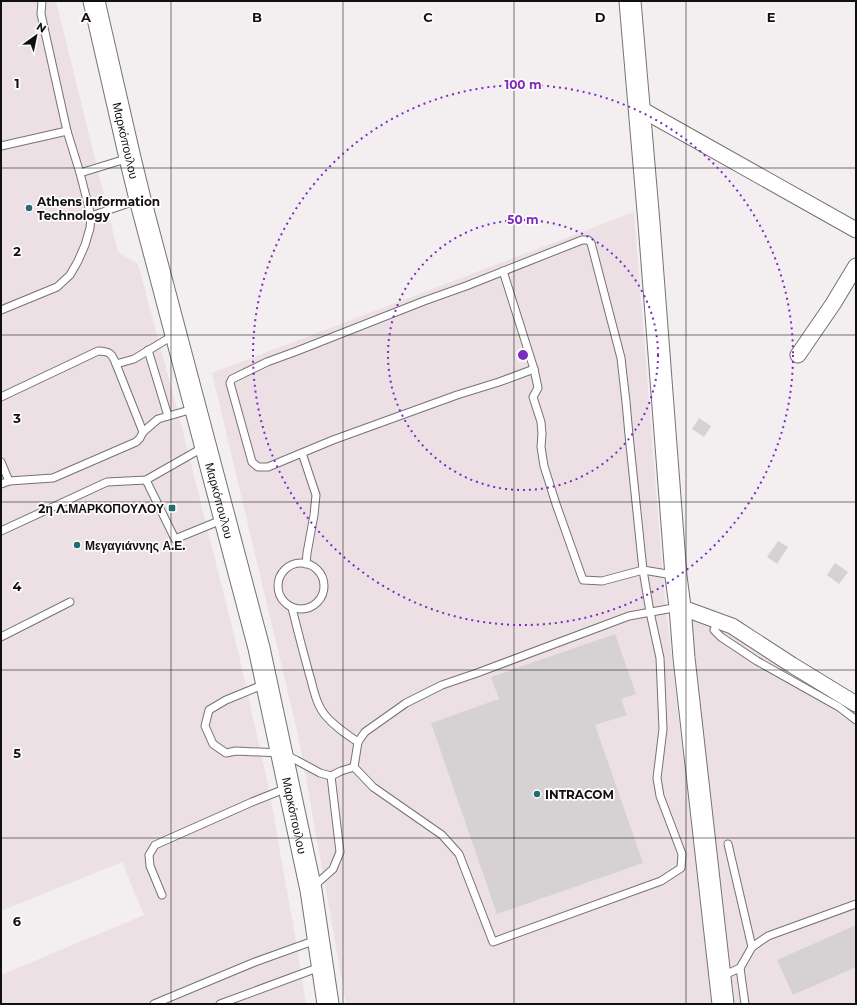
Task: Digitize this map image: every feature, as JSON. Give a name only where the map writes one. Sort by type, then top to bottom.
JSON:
[{"type":"main road","name":"Μαρκόπουλου","points":[[94,1],[140,199],[259,648],[311,890],[328,1004]]},
{"type":"main road","points":[[630,1],[676,576],[723,1004]]},
{"type":"street","points":[[639,108],[856,230]]},
{"type":"street","points":[[798,355],[833,304],[856,266]]},
{"type":"street","points":[[680,607],[732,626],[856,704]]},
{"type":"lane","points":[[1,310],[57,287],[70,275],[78,261],[90,228],[91,216],[67,131],[40,14],[42,1]]},
{"type":"lane","points":[[1,146],[67,131]]},
{"type":"lane","points":[[80,173],[130,158]]},
{"type":"lane","points":[[91,216],[140,199]]},
{"type":"lane","points":[[354,767],[373,787],[442,835],[459,854],[493,942],[660,880],[681,868],[682,854],[660,796],[657,778],[664,729],[660,658],[643,570],[621,358],[591,243],[588,240],[582,240],[267,362],[232,379],[230,383],[252,462],[258,467],[268,467],[333,440],[534,369]]},
{"type":"lane","points":[[503,271],[534,369],[538,388],[533,397],[541,422],[541,447],[544,466],[583,580],[602,581],[643,570],[676,576]]},
{"type":"lane","points":[[116,364],[134,358],[176,334]]},
{"type":"lane","points":[[148,350],[168,416]]},
{"type":"lane","points":[[1,397],[98,351],[106,351],[112,355],[143,432]]},
{"type":"lane","points":[[1,484],[8,481],[53,478],[136,442],[143,432],[158,419],[196,409]]},
{"type":"lane","points":[[1,531],[107,482],[146,480],[205,446]]},
{"type":"lane","points":[[302,452],[316,495],[306,564]]},
{"type":"lane","points":[[1,462],[8,481]]},
{"type":"lane","points":[[146,480],[175,539],[225,519]]},
{"type":"lane","points":[[306,564],[313,567],[322,578],[322,593],[319,600],[314,605],[300,609],[292,608],[281,598],[278,591],[280,576],[291,565],[306,564]]},
{"type":"lane","points":[[1,637],[70,602]]},
{"type":"lane","points":[[354,767],[358,742],[365,732],[406,702],[442,685],[629,616],[680,607]]},
{"type":"lane","points":[[292,608],[304,656],[320,706],[324,714],[337,727],[358,742]]},
{"type":"lane","points":[[717,621],[714,630],[721,637],[757,661],[839,707],[856,720]]},
{"type":"lane","points":[[266,683],[226,700],[209,710],[205,726],[213,744],[226,753],[236,751],[281,753],[320,773],[331,776],[354,767]]},
{"type":"lane","points":[[311,890],[333,869],[340,852],[331,776]]},
{"type":"lane","points":[[162,895],[150,866],[149,855],[155,845],[252,802],[289,788]]},
{"type":"lane","points":[[728,844],[752,947]]},
{"type":"lane","points":[[745,1004],[740,968],[752,947],[768,936],[856,904]]},
{"type":"lane","points":[[154,1004],[255,962],[318,939]]},
{"type":"lane","points":[[220,1004],[322,966]]},
{"type":"lane","points":[[720,976],[740,968]]},
{"type":"shaded area","points":[[1,1],[56,1],[118,252],[138,264],[181,424],[238,651],[268,784],[306,1004],[1,1004],[1,975],[144,915],[122,862],[1,911]]},
{"type":"shaded area","points":[[634,212],[664,590],[712,1004],[346,1004],[299,739],[212,373]]},
{"type":"shaded area","points":[[688,619],[706,620],[729,629],[856,708],[856,1004],[732,1004]]},
{"type":"building","points":[[699,418],[711,426],[704,437],[692,429]]},
{"type":"building","points":[[778,541],[788,547],[777,564],[767,557]]},
{"type":"building","points":[[835,563],[848,572],[839,584],[827,575]]},
{"type":"building","name":"INTRACOM","points":[[615,634],[636,694],[621,699],[627,715],[595,725],[643,863],[497,914],[431,723],[499,699],[491,677]]},
{"type":"building","points":[[856,925],[856,967],[793,995],[777,960]]},
{"type":"place","name":"Athens Information Technology","points":[[29,208]]},
{"type":"place","name":"2η Λ.ΜΑΡΚΟΠΟΥΛΟΥ","points":[[172,508]]},
{"type":"place","name":"Μεγαγιάννης Α.Ε.","points":[[77,545]]},
{"type":"place","name":"INTRACOM","points":[[537,794]]}]
